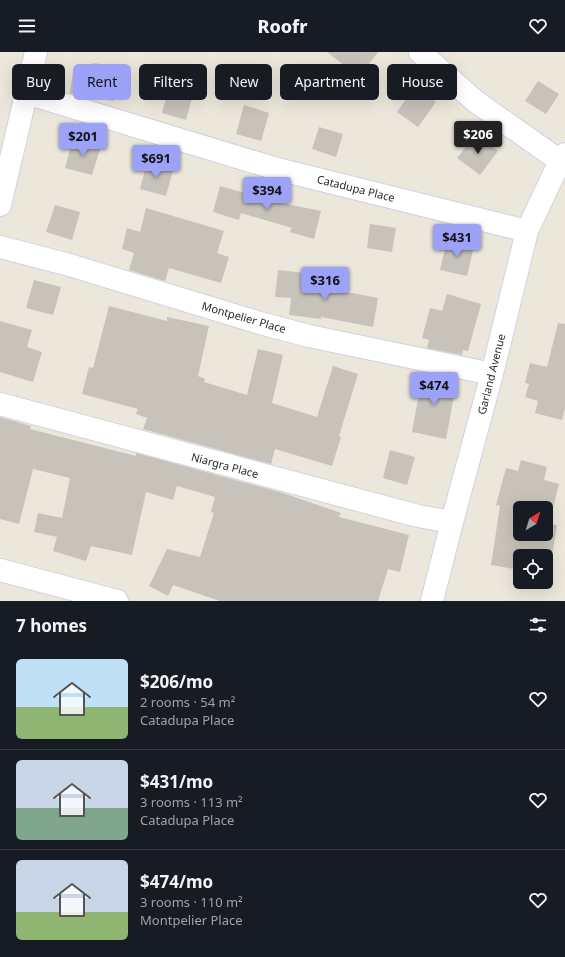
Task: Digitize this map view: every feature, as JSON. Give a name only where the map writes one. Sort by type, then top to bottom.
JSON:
[{"type":"street","points":[[33,64],[36,52]]},
{"type":"street","points":[[420,52],[475,101],[562,157]]},
{"type":"street","points":[[0,205],[24,100]]},
{"type":"street","name":"Catadupa Place","points":[[49,100],[278,169],[527,231]]},
{"type":"street","name":"Garland Avenue","points":[[432,601],[492,374],[527,231],[562,157]]},
{"type":"street","name":"Montpelier Place","points":[[0,248],[66,264],[260,323],[309,336],[492,374]]},
{"type":"street","name":"Niargra Place","points":[[0,404],[418,516],[452,522]]},
{"type":"street","points":[[0,570],[117,601]]},
{"type":"building","points":[[327,52],[378,52],[369,64],[342,64]]},
{"type":"building","points":[[73,71],[73,94],[70,93]]},
{"type":"building","points":[[538,81],[559,94],[546,114],[525,101]]},
{"type":"building","points":[[166,100],[192,100],[186,120],[162,113]]},
{"type":"building","points":[[405,100],[433,100],[436,102],[418,127],[397,112]]},
{"type":"building","points":[[244,105],[269,113],[261,141],[236,134]]},
{"type":"building","points":[[319,127],[343,134],[336,157],[312,149]]},
{"type":"building","points":[[476,134],[498,151],[480,175],[457,158]]},
{"type":"building","points":[[73,138],[101,146],[92,175],[65,168]]},
{"type":"building","points":[[147,162],[173,170],[166,196],[140,189]]},
{"type":"building","points":[[220,186],[277,202],[321,211],[314,239],[290,232],[292,228],[241,213],[239,220],[213,212]]},
{"type":"building","points":[[55,205],[80,212],[72,240],[46,232]]},
{"type":"building","points":[[146,208],[224,231],[217,253],[229,257],[221,283],[169,268],[165,281],[129,270],[134,253],[122,249],[127,228],[140,232]]},
{"type":"building","points":[[370,224],[396,228],[392,252],[367,248]]},
{"type":"building","points":[[447,240],[474,246],[467,276],[440,270]]},
{"type":"building","points":[[278,270],[305,273],[303,288],[352,293],[378,298],[373,327],[321,317],[321,319],[289,315],[291,298],[275,297]]},
{"type":"building","points":[[34,280],[61,287],[53,315],[26,308]]},
{"type":"building","points":[[447,294],[481,304],[468,351],[463,350],[462,355],[427,348],[429,340],[422,338],[430,308],[442,311]]},
{"type":"building","points":[[109,306],[167,321],[167,317],[209,326],[198,376],[205,379],[204,382],[247,395],[258,349],[283,355],[272,403],[317,417],[333,366],[358,374],[339,436],[341,437],[332,466],[275,449],[271,464],[143,429],[147,418],[136,414],[138,409],[82,394],[89,367],[93,368]]},
{"type":"building","points":[[0,321],[32,330],[27,347],[42,352],[33,382],[0,372]]},
{"type":"building","points":[[558,323],[565,324],[565,408],[562,420],[535,413],[538,401],[525,397],[529,384],[525,383],[530,363],[547,367]]},
{"type":"building","points":[[423,372],[457,380],[446,439],[412,432]]},
{"type":"building","points":[[0,417],[31,426],[30,429],[136,456],[136,453],[283,493],[341,513],[339,517],[409,535],[400,572],[388,569],[378,601],[220,601],[173,585],[168,596],[149,586],[167,549],[200,557],[214,513],[211,512],[215,497],[177,486],[173,500],[146,492],[132,555],[91,546],[86,561],[53,551],[57,537],[34,532],[38,513],[62,518],[70,478],[33,469],[19,524],[0,519]]},
{"type":"building","points":[[390,450],[415,457],[407,485],[383,478]]},
{"type":"building","points":[[521,460],[547,467],[544,480],[559,484],[553,508],[553,501],[513,501],[513,541],[553,541],[553,524],[557,525],[553,550],[513,549],[513,569],[491,565],[500,506],[496,505],[506,468],[518,471]]}]
